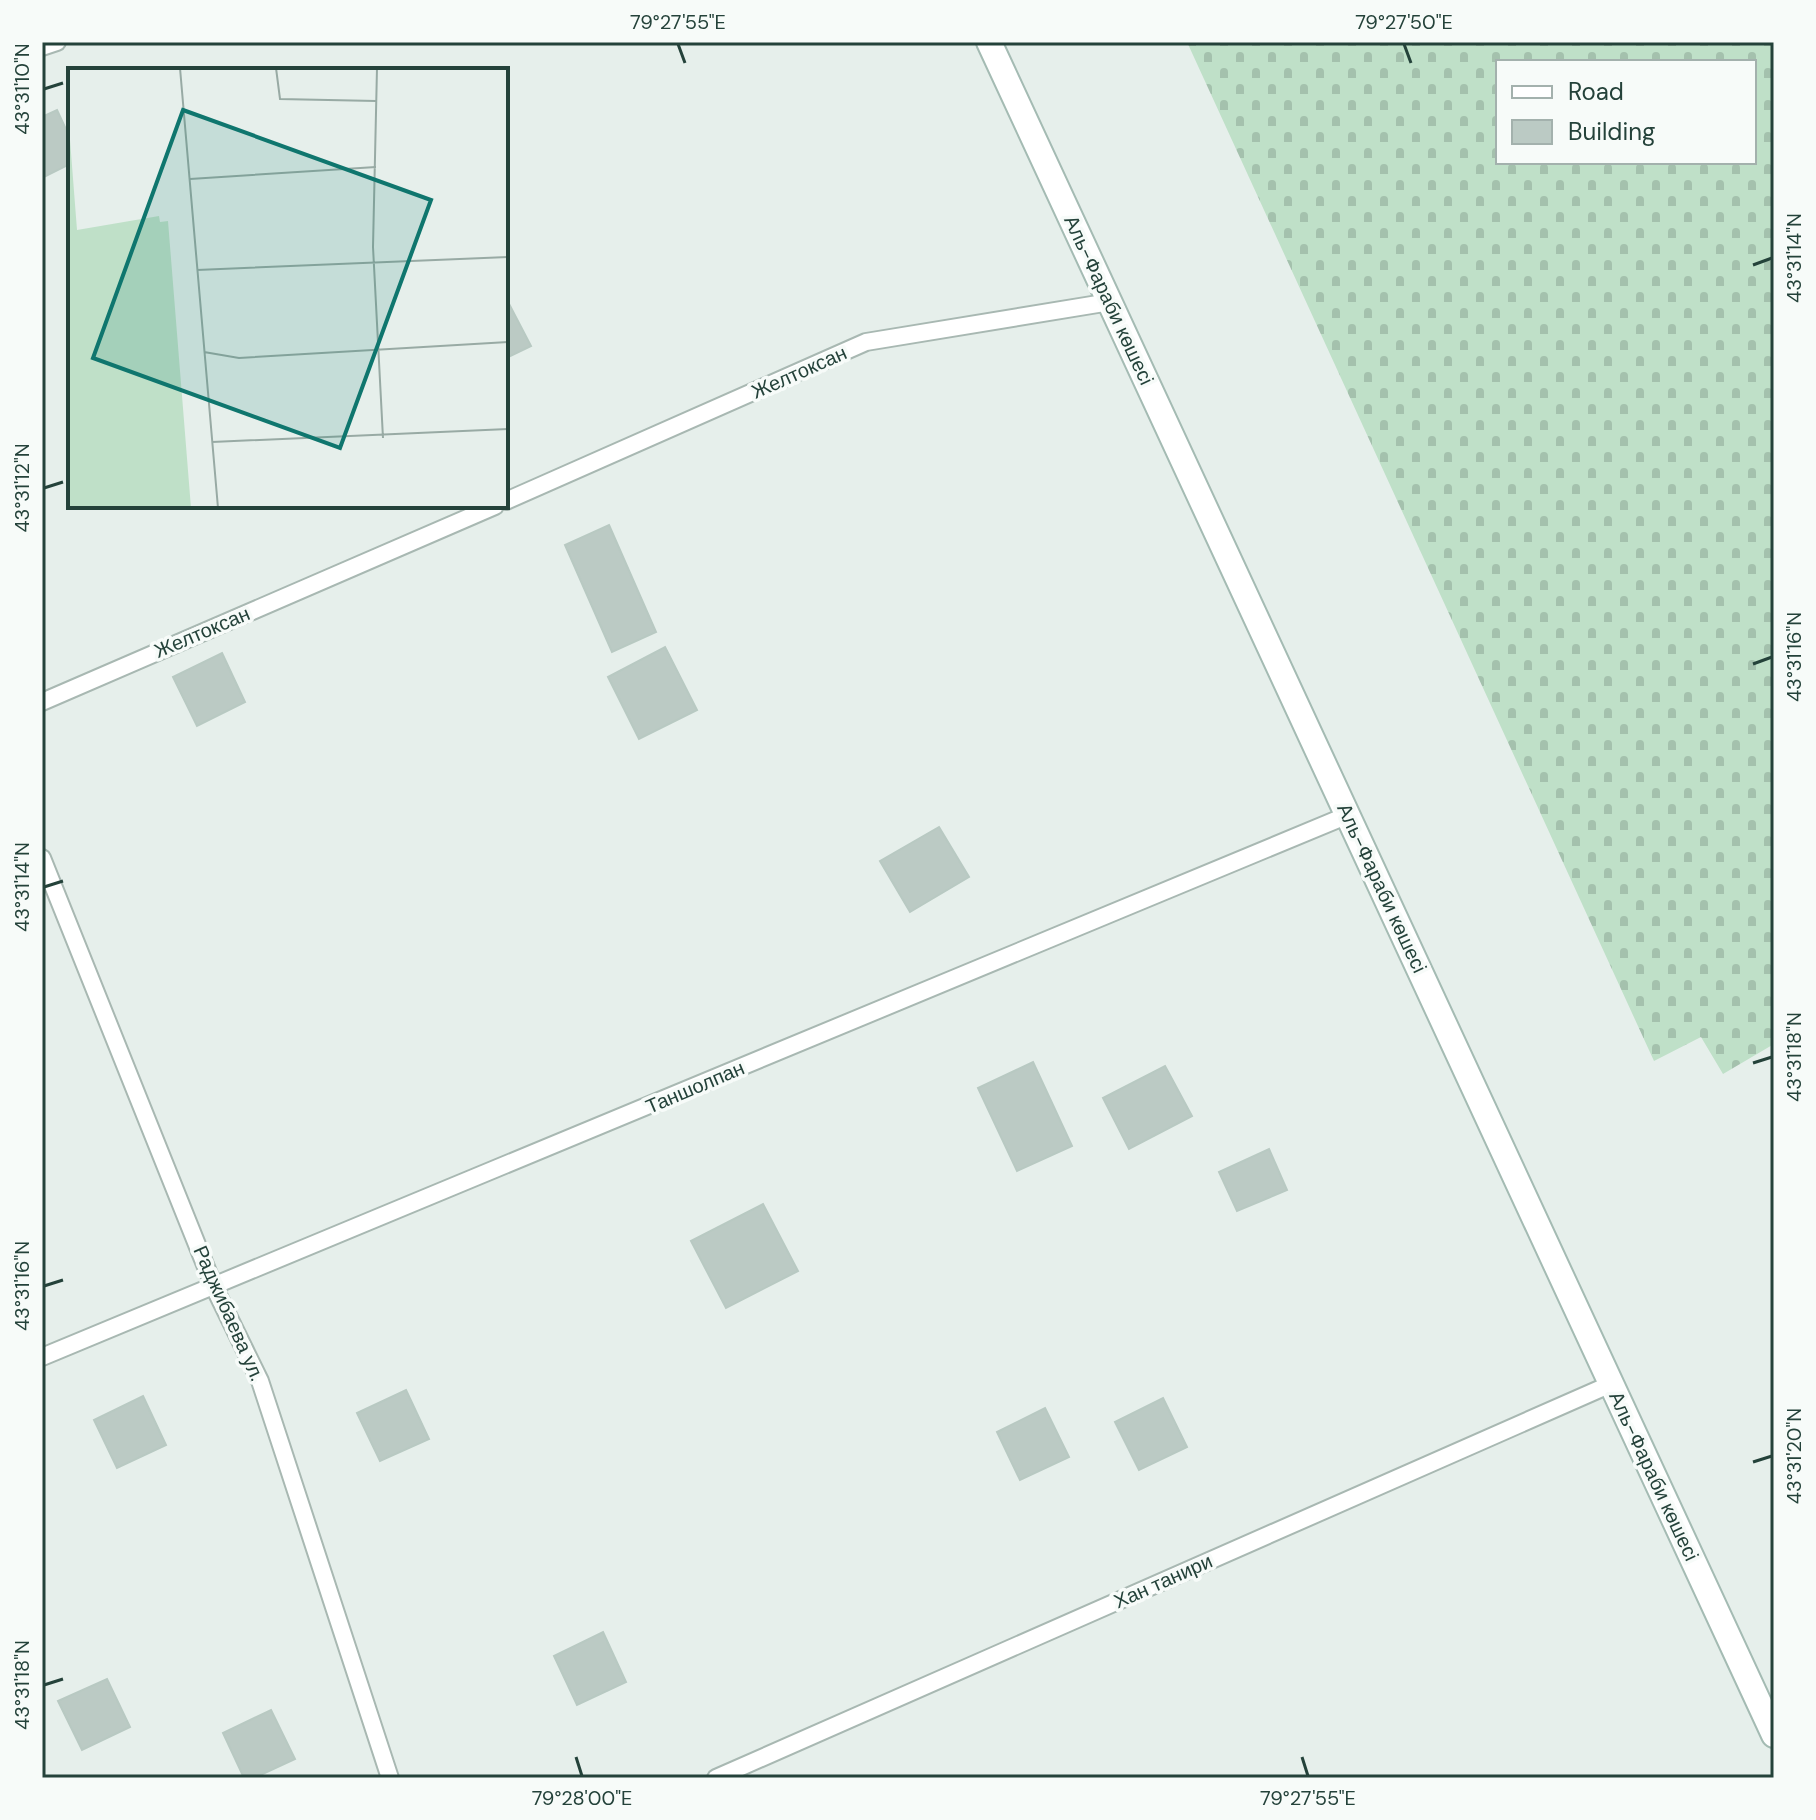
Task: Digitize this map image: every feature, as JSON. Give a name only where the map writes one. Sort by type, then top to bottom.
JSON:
[{"type":"main road","name":"Аль-Фараби көшесі","points":[[989,42],[1774,1735]]},
{"type":"lane","points":[[42,47],[57,42]]},
{"type":"lane","name":"Желтоксан","points":[[508,500],[866,342],[1110,302]]},
{"type":"lane","name":"Желтоксан","points":[[42,702],[490,508]]},
{"type":"lane","name":"Таншолпан","points":[[42,1357],[1348,815]]},
{"type":"lane","name":"Раджибаева ул.","points":[[42,858],[214,1287],[260,1381],[390,1778]]},
{"type":"lane","name":"Хан танири","points":[[716,1778],[1611,1384]]},
{"type":"green space","points":[[1187,42],[1774,42],[1774,1044],[1723,1074],[1701,1037],[1654,1061]]},
{"type":"building","points":[[57,110],[68,134],[68,165],[42,178],[42,117]]},
{"type":"building","points":[[508,302],[531,346],[508,357]]},
{"type":"building","points":[[609,525],[656,632],[612,652],[565,545]]},
{"type":"building","points":[[665,647],[697,710],[639,739],[608,677]]},
{"type":"building","points":[[222,653],[245,702],[197,726],[173,677]]},
{"type":"building","points":[[939,827],[969,877],[910,912],[880,861]]},
{"type":"building","points":[[1033,1062],[1072,1146],[1017,1171],[978,1088]]},
{"type":"building","points":[[1165,1066],[1192,1116],[1129,1149],[1103,1098]]},
{"type":"building","points":[[1269,1149],[1287,1190],[1237,1211],[1219,1172]]},
{"type":"building","points":[[763,1204],[798,1271],[726,1308],[691,1241]]},
{"type":"building","points":[[406,1390],[429,1439],[380,1461],[357,1413]]},
{"type":"building","points":[[143,1396],[166,1445],[117,1468],[94,1420]]},
{"type":"building","points":[[1163,1398],[1187,1447],[1139,1470],[1115,1422]]},
{"type":"building","points":[[1045,1408],[1069,1457],[1020,1480],[997,1432]]},
{"type":"building","points":[[603,1632],[626,1682],[577,1705],[554,1656]]},
{"type":"building","points":[[107,1679],[130,1727],[82,1750],[58,1701]]},
{"type":"building","points":[[271,1710],[295,1759],[254,1778],[244,1778],[223,1733]]}]
